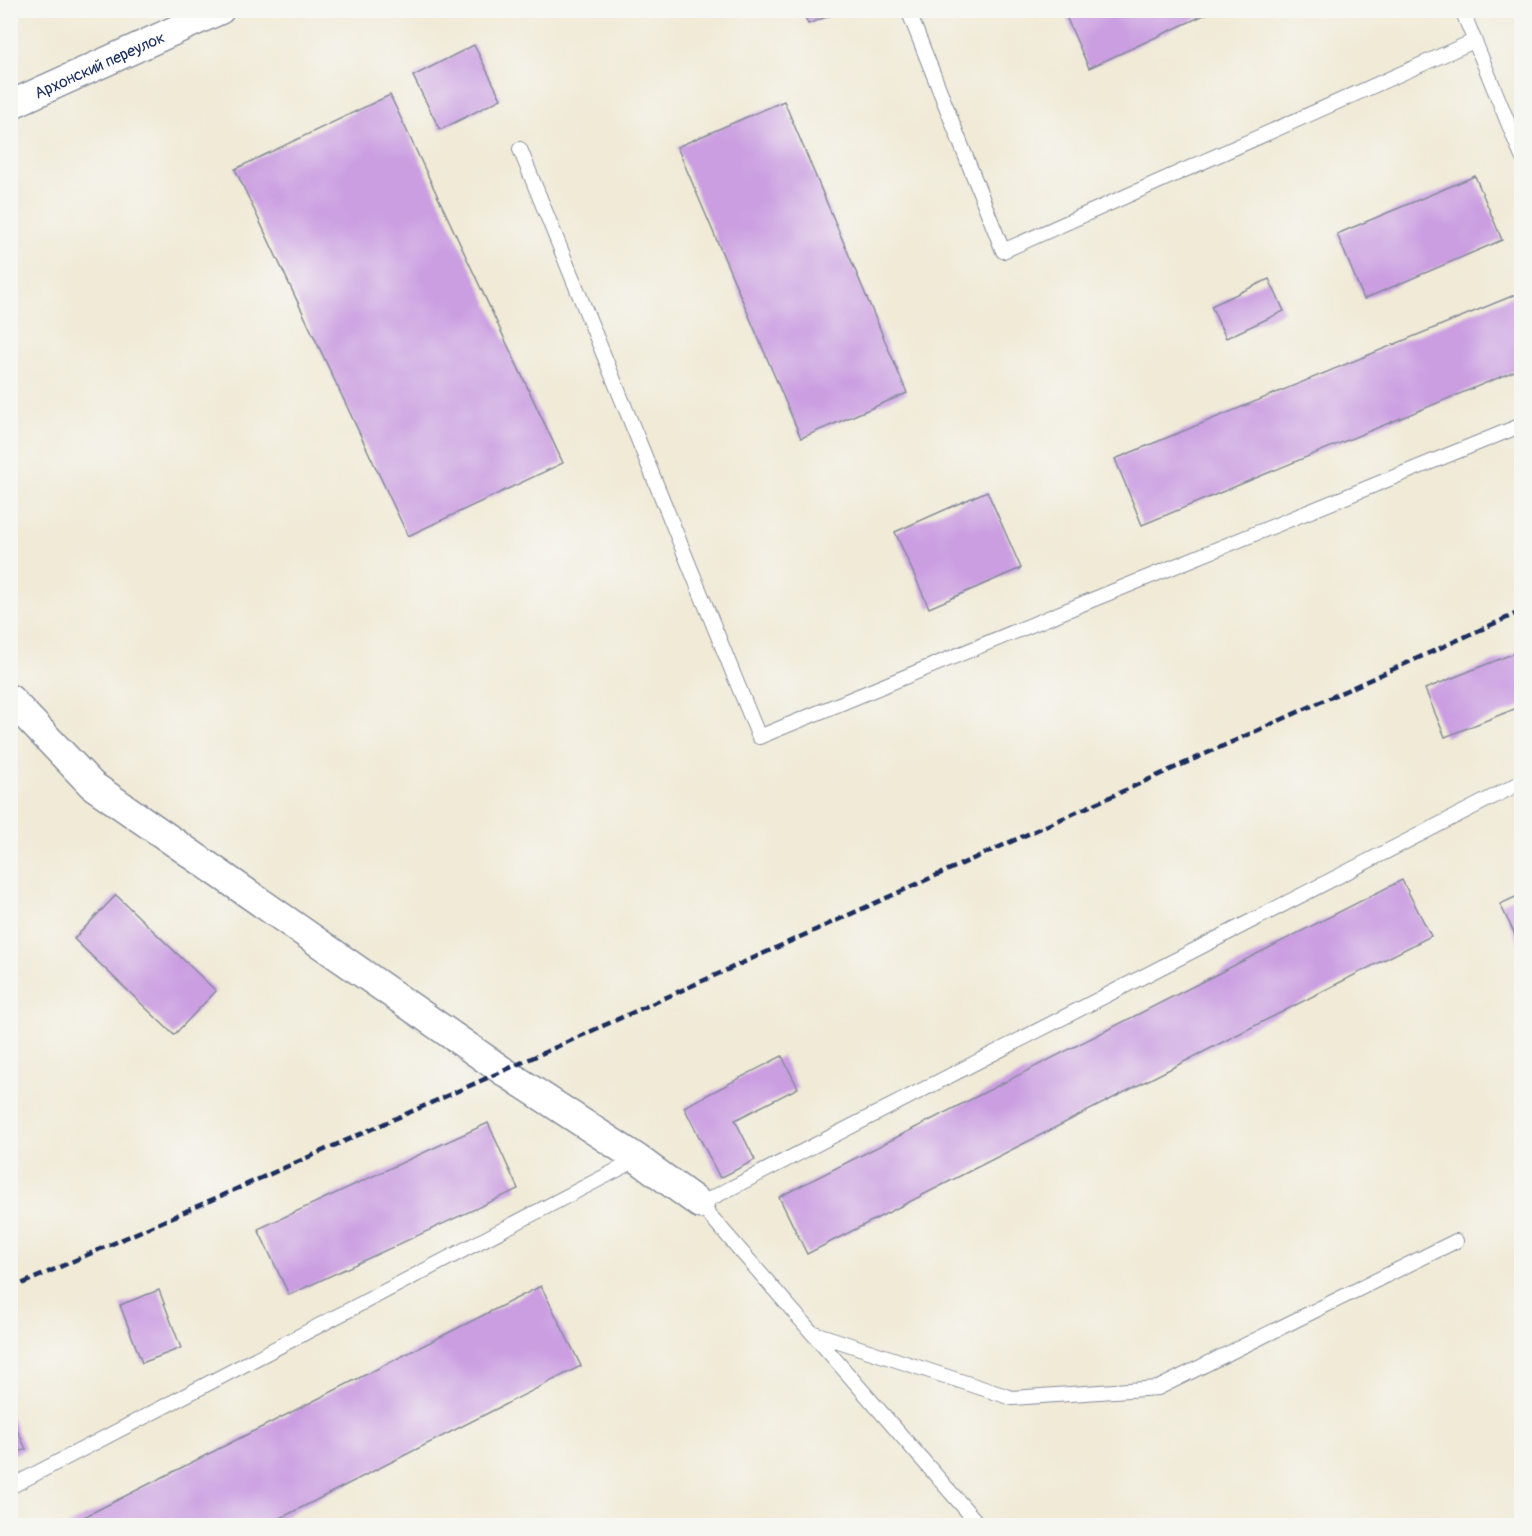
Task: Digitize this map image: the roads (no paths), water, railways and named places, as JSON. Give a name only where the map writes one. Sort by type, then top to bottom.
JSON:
[{"type":"street","name":"Архонский переулок","points":[[10,105],[220,10]]},
{"type":"street","points":[[10,699],[92,785],[493,1065],[638,1160],[700,1204]]},
{"type":"lane","points":[[908,10],[1003,251],[1474,41]]},
{"type":"lane","points":[[1462,10],[1521,157]]},
{"type":"lane","points":[[520,149],[759,737],[1521,426]]},
{"type":"lane","points":[[980,1526],[700,1204],[1521,782]]},
{"type":"lane","points":[[10,1486],[638,1160]]},
{"type":"lane","points":[[812,1332],[1012,1398],[1158,1388],[1456,1241]]},
{"type":"railway","points":[[10,1289],[503,1071],[1522,611]]}]
